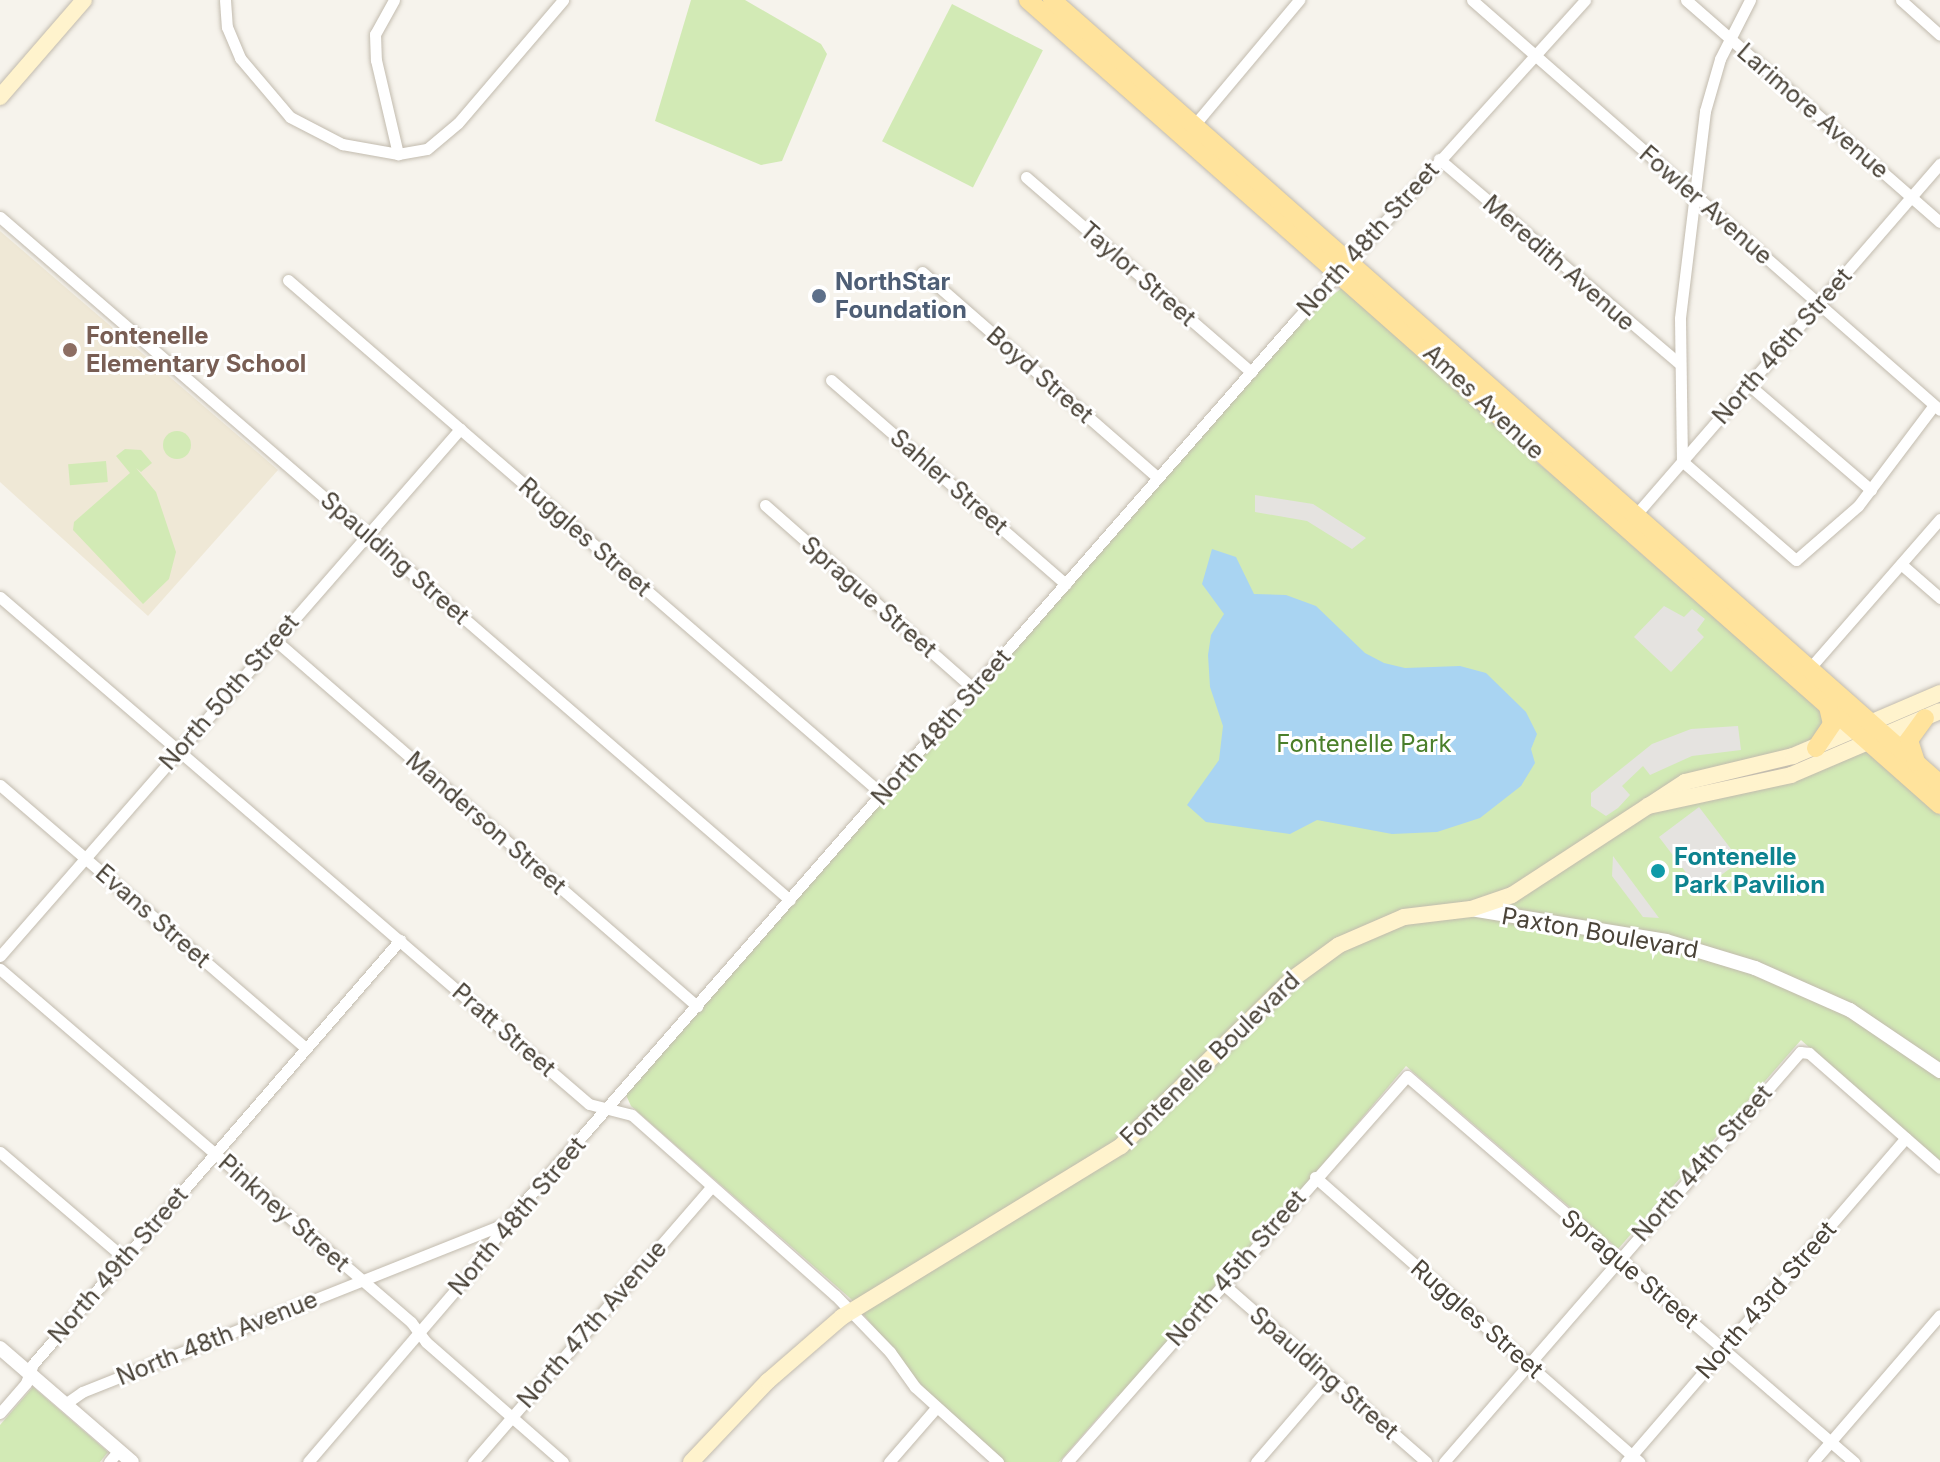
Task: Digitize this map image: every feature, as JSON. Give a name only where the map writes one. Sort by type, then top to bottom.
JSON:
[{"type":"main road","points":[[0,97],[84,0]]},
{"type":"main road","name":"Ames Avenue","points":[[1028,0],[1190,130],[1346,265],[1629,522],[1695,589],[1828,706],[1916,762],[1940,784]]},
{"type":"main road","name":"Ames Avenue","points":[[1052,0],[1190,130]]},
{"type":"main road","name":"Ames Avenue","points":[[1629,522],[1809,669],[1940,805]]},
{"type":"main road","points":[[1695,589],[1713,593],[1773,637]]},
{"type":"main road","name":"Fontenelle Boulevard","points":[[1648,806],[1791,775],[1940,693]]},
{"type":"main road","points":[[1816,748],[1832,724],[1828,706]]},
{"type":"main road","points":[[1916,762],[1909,740],[1933,714]]},
{"type":"main road","name":"Fontenelle Boulevard","points":[[691,1462],[768,1381],[849,1312],[1121,1146],[1291,980],[1329,951],[1404,917],[1471,909],[1512,895],[1689,781],[1933,714]]},
{"type":"street","points":[[225,0],[227,27],[240,58],[290,117],[342,144],[398,154],[427,149],[458,123],[563,0]]},
{"type":"street","points":[[394,0],[375,34],[398,154]]},
{"type":"street","points":[[1190,130],[1299,0]]},
{"type":"street","name":"Fowler Avenue","points":[[1472,0],[1937,407]]},
{"type":"street","name":"North 48th Street","points":[[308,1462],[419,1332],[505,1224],[1251,372],[1439,159],[1585,0]]},
{"type":"street","name":"Larimore Avenue","points":[[1686,0],[1940,222]]},
{"type":"street","points":[[1750,0],[1730,38],[1710,91],[1694,195],[1681,294],[1682,461],[1796,560],[1835,530],[1937,407]]},
{"type":"street","points":[[1901,0],[1939,30]]},
{"type":"street","name":"Meredith Avenue","points":[[1439,159],[1680,364]]},
{"type":"street","name":"North 46th Street","points":[[1629,522],[1940,164]]},
{"type":"street","name":"Taylor Street","points":[[1026,177],[1251,372]]},
{"type":"street","name":"Spaulding Street","points":[[0,217],[790,900]]},
{"type":"street","name":"Boyd Street","points":[[922,272],[1158,478]]},
{"type":"street","name":"Ruggles Street","points":[[288,280],[882,794]]},
{"type":"street","name":"Sahler Street","points":[[831,380],[1066,584]]},
{"type":"street","points":[[1749,385],[1871,490]]},
{"type":"street","name":"North 50th Street","points":[[0,956],[460,429]]},
{"type":"street","name":"Sprague Street","points":[[765,505],[974,689]]},
{"type":"street","points":[[1809,669],[1940,519]]},
{"type":"street","points":[[1901,564],[1940,598]]},
{"type":"street","name":"Pratt Street","points":[[0,597],[589,1104],[632,1115],[849,1312],[936,1408],[998,1462]]},
{"type":"street","name":"Manderson Street","points":[[275,640],[697,1006]]},
{"type":"street","name":"Evans Street","points":[[0,785],[306,1048]]},
{"type":"street","points":[[1512,895],[1519,917]]},
{"type":"street","name":"Paxton Boulevard","points":[[1471,909],[1680,944],[1755,968],[1850,1010],[1940,1071]]},
{"type":"street","name":"North 49th Street","points":[[0,1413],[124,1258],[400,940]]},
{"type":"street","name":"Pinkney Street","points":[[0,969],[362,1281],[563,1462]]},
{"type":"street","name":"North 44th Street","points":[[1444,1462],[1796,1054],[1806,1051],[1906,1138]]},
{"type":"street","name":"Sprague Street","points":[[1407,1076],[1854,1462]]},
{"type":"street","name":"North 45th Street","points":[[1067,1462],[1407,1076]]},
{"type":"street","points":[[1906,1138],[1940,1168]]},
{"type":"street","name":"North 43rd Street","points":[[1633,1460],[1906,1138]]},
{"type":"street","points":[[0,1152],[124,1258]]},
{"type":"street","name":"Ruggles Street","points":[[1315,1177],[1633,1460]]},
{"type":"street","name":"North 47th Avenue","points":[[473,1462],[711,1187]]},
{"type":"street","name":"North 48th Avenue","points":[[65,1404],[82,1392],[505,1224]]},
{"type":"street","name":"Spaulding Street","points":[[1223,1284],[1426,1462]]},
{"type":"street","points":[[1813,1462],[1940,1315]]},
{"type":"street","points":[[0,1348],[65,1404],[114,1456],[132,1462]]},
{"type":"street","points":[[1256,1462],[1329,1377]]},
{"type":"street","points":[[889,1462],[936,1408]]},
{"type":"shaded area","name":"Fontenelle Elementary School","points":[[0,231],[278,470],[148,616],[0,482]]},
{"type":"shaded area","points":[[1255,495],[1313,504],[1366,538],[1352,549],[1307,521],[1255,512]]},
{"type":"shaded area","points":[[1664,606],[1684,617],[1692,609],[1705,619],[1697,630],[1704,637],[1671,672],[1634,637]]},
{"type":"shaded area","points":[[1738,726],[1741,750],[1692,756],[1650,775],[1643,766],[1622,786],[1630,795],[1618,808],[1606,816],[1591,806],[1591,793],[1652,744],[1691,729]]},
{"type":"shaded area","points":[[1699,807],[1734,853],[1726,859],[1732,867],[1700,891],[1659,837]]},
{"type":"shaded area","points":[[1613,856],[1659,918],[1643,917],[1612,876]]},
{"type":"green space","points":[[691,0],[745,0],[821,44],[827,54],[782,161],[761,165],[655,121]]},
{"type":"green space","points":[[952,4],[1043,50],[973,188],[882,141]]},
{"type":"green space","name":"Fontenelle Park","points":[[1344,286],[1529,456],[1629,537],[1628,542],[1940,815],[1940,1164],[1801,1040],[1618,1249],[1406,1066],[1124,1399],[1117,1396],[1059,1462],[1002,1462],[930,1396],[851,1299],[631,1106],[626,1095],[1301,322]]},
{"type":"green space","points":[[177,431],[187,435],[191,445],[187,455],[177,459],[167,455],[163,445],[167,435]]},
{"type":"green space","points":[[125,449],[141,450],[152,463],[141,472],[136,468],[156,492],[176,552],[169,579],[143,604],[73,530],[74,522],[130,473],[116,456]]},
{"type":"green space","points":[[106,461],[108,482],[70,485],[68,464]]},
{"type":"green space","points":[[33,1387],[108,1452],[100,1462],[0,1462],[0,1425]]},
{"type":"water","points":[[1212,549],[1236,557],[1254,594],[1286,595],[1316,606],[1365,653],[1384,663],[1405,668],[1460,666],[1486,673],[1526,712],[1537,734],[1531,749],[1535,763],[1521,786],[1480,818],[1437,832],[1392,834],[1317,820],[1290,834],[1206,822],[1187,805],[1219,760],[1223,726],[1210,687],[1208,655],[1211,635],[1224,614],[1202,584]]},
{"type":"place","name":"NorthStar Foundation","points":[[819,296]]},
{"type":"place","name":"Fontenelle Elementary School","points":[[70,350]]},
{"type":"place","name":"Fontenelle Park Pavilion","points":[[1658,871]]}]
